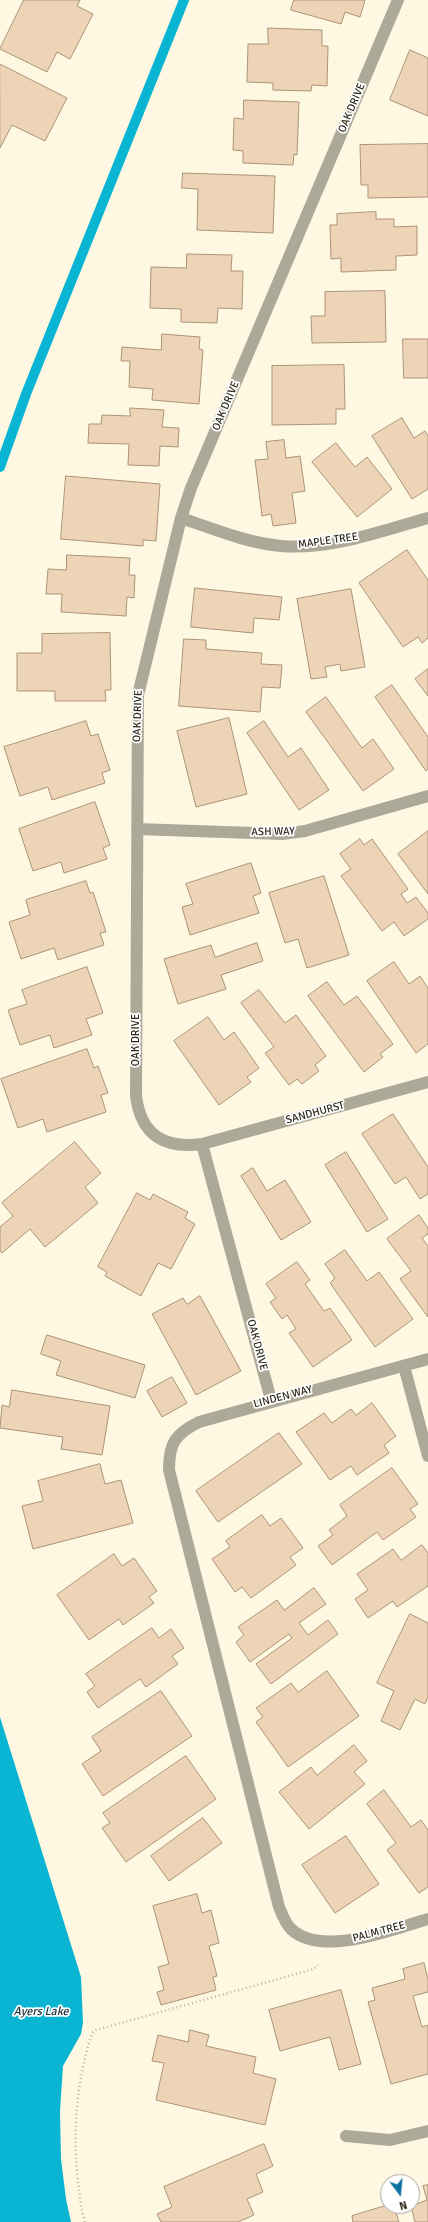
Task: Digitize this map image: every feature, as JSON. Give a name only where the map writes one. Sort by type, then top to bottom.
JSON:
[{"type":"street","name":"OAK DRIVE","points":[[271,1400],[202,1144],[190,1146],[165,1141],[154,1135],[144,1126],[138,1113],[136,1096],[138,695],[181,518],[191,488],[398,0]]},
{"type":"street","name":"MAPLE TREE","points":[[181,518],[261,543],[305,546],[353,539],[428,518]]},
{"type":"street","name":"ASH WAY","points":[[137,830],[282,834],[318,827],[428,796]]},
{"type":"street","name":"SANDHURST","points":[[202,1144],[428,1082]]},
{"type":"street","name":"LINDEN WAY","points":[[168,1470],[169,1454],[174,1440],[184,1429],[199,1422],[271,1400],[428,1359]]},
{"type":"street","points":[[404,1366],[428,1456]]},
{"type":"street","name":"PALM TREE","points":[[168,1470],[279,1907],[290,1928],[298,1935],[313,1940],[330,1942],[356,1939],[428,1919]]},
{"type":"street","points":[[346,2136],[390,2140],[401,2139],[428,2131]]},
{"type":"path","points":[[85,2222],[80,2198],[75,2112],[80,2072],[92,2033],[96,2030],[314,1969],[319,1964],[330,1942]]},
{"type":"water","name":"Ayers Lake","points":[[0,1717],[81,1977],[83,2023],[81,2034],[63,2066],[60,2111],[61,2159],[66,2199],[71,2222],[0,2222]]},
{"type":"building","points":[[24,0],[80,0],[77,6],[93,14],[70,59],[57,52],[47,72],[0,49]]},
{"type":"building","points":[[294,0],[365,0],[360,17],[345,12],[341,24],[291,10]]},
{"type":"building","points":[[268,28],[322,30],[322,46],[328,46],[327,86],[312,85],[311,91],[273,90],[273,83],[247,82],[248,44],[268,44]]},
{"type":"building","points":[[410,50],[428,58],[428,116],[390,100]]},
{"type":"building","points":[[0,64],[67,98],[45,141],[12,125],[0,148]]},
{"type":"building","points":[[244,100],[299,102],[297,155],[294,154],[293,165],[243,163],[243,151],[233,150],[234,118],[243,119]]},
{"type":"building","points":[[428,144],[428,197],[368,198],[368,185],[361,185],[360,145]]},
{"type":"building","points":[[183,173],[275,176],[273,233],[197,230],[198,189],[182,188]]},
{"type":"building","points":[[376,212],[376,219],[394,219],[394,227],[417,226],[417,255],[396,256],[396,270],[341,272],[341,258],[331,259],[330,225],[337,225],[337,214]]},
{"type":"building","points":[[187,254],[232,255],[231,271],[243,271],[242,309],[218,308],[217,323],[181,322],[181,309],[150,308],[151,267],[186,268]]},
{"type":"building","points":[[385,291],[386,342],[312,343],[311,316],[325,316],[325,292]]},
{"type":"building","points":[[162,334],[200,337],[199,349],[203,350],[199,404],[152,400],[153,389],[129,387],[130,361],[121,361],[122,347],[161,350]]},
{"type":"building","points":[[403,339],[428,339],[428,378],[404,378]]},
{"type":"building","points":[[344,365],[345,409],[336,409],[336,424],[272,425],[272,366]]},
{"type":"building","points":[[130,408],[164,410],[162,427],[179,428],[178,447],[160,446],[159,466],[128,465],[129,444],[88,443],[89,424],[101,424],[102,415],[130,416]]},
{"type":"building","points":[[402,418],[414,438],[425,431],[428,436],[428,489],[412,499],[372,436]]},
{"type":"building","points":[[284,440],[286,458],[300,456],[305,491],[292,493],[296,523],[273,526],[271,514],[262,516],[255,460],[268,459],[266,442]]},
{"type":"building","points":[[336,443],[355,467],[367,457],[392,489],[357,517],[312,462]]},
{"type":"building","points":[[66,476],[160,484],[156,541],[143,540],[143,546],[61,539]]},
{"type":"building","points":[[407,550],[428,580],[428,638],[422,643],[418,637],[403,647],[359,583]]},
{"type":"building","points":[[67,555],[130,558],[129,575],[135,575],[134,598],[127,597],[126,616],[61,612],[62,594],[46,594],[48,569],[66,570]]},
{"type":"building","points":[[195,588],[282,597],[279,620],[254,618],[253,633],[191,627]]},
{"type":"building","points":[[351,589],[365,667],[341,671],[340,664],[325,667],[327,677],[311,679],[297,599]]},
{"type":"building","points":[[110,633],[111,690],[105,690],[106,701],[55,701],[55,691],[17,691],[17,653],[42,653],[42,634]]},
{"type":"building","points":[[184,639],[206,640],[206,649],[262,653],[261,664],[282,665],[280,688],[262,687],[260,712],[179,706]]},
{"type":"building","points":[[428,669],[428,696],[415,679]]},
{"type":"building","points":[[392,685],[428,737],[428,769],[426,771],[375,697]]},
{"type":"building","points":[[326,697],[362,748],[373,739],[394,769],[363,791],[306,712]]},
{"type":"building","points":[[229,718],[247,794],[196,807],[177,731]]},
{"type":"building","points":[[86,721],[91,736],[98,734],[110,770],[102,773],[105,783],[52,800],[48,787],[20,796],[4,747]]},
{"type":"building","points":[[264,721],[288,757],[301,748],[329,790],[299,810],[247,733]]},
{"type":"building","points":[[95,802],[110,845],[103,848],[107,859],[64,873],[61,862],[33,871],[19,829]]},
{"type":"building","points":[[428,831],[428,894],[398,854]]},
{"type":"building","points":[[360,839],[364,845],[372,839],[408,889],[401,894],[407,903],[416,897],[428,913],[428,919],[404,936],[394,922],[382,931],[341,876],[351,869],[340,854]]},
{"type":"building","points":[[251,863],[261,893],[253,896],[259,913],[190,935],[182,907],[193,904],[186,884]]},
{"type":"building","points":[[324,876],[349,955],[307,968],[298,939],[285,943],[269,893]]},
{"type":"building","points":[[86,881],[90,893],[93,892],[106,932],[100,933],[104,945],[58,960],[54,948],[21,959],[9,922],[30,915],[26,900]]},
{"type":"building","points":[[257,943],[263,961],[221,975],[226,989],[178,1004],[164,959],[211,945],[215,957]]},
{"type":"building","points":[[394,962],[409,984],[420,976],[428,988],[428,1044],[416,1053],[367,981]]},
{"type":"building","points":[[87,967],[103,1013],[86,1019],[92,1035],[54,1048],[50,1035],[20,1045],[8,1010],[27,1004],[22,990]]},
{"type":"building","points":[[327,982],[344,1005],[357,996],[393,1044],[380,1054],[383,1057],[364,1072],[308,996]]},
{"type":"building","points":[[259,990],[285,1023],[296,1015],[326,1056],[315,1065],[319,1071],[302,1084],[297,1079],[289,1085],[265,1053],[274,1047],[241,1003]]},
{"type":"building","points":[[208,1017],[224,1040],[234,1032],[259,1068],[247,1077],[251,1082],[219,1105],[174,1041]]},
{"type":"building","points":[[87,1049],[94,1068],[98,1066],[108,1093],[101,1095],[106,1112],[47,1132],[43,1119],[18,1128],[1,1079]]},
{"type":"building","points":[[393,1114],[428,1167],[428,1194],[420,1199],[406,1177],[395,1184],[362,1134]]},
{"type":"building","points":[[75,1142],[101,1173],[85,1187],[98,1203],[45,1247],[30,1229],[2,1253],[0,1251],[0,1227],[13,1216],[2,1203]]},
{"type":"building","points":[[346,1152],[388,1219],[367,1232],[325,1165]]},
{"type":"building","points":[[253,1168],[267,1191],[285,1180],[311,1222],[281,1240],[241,1176]]},
{"type":"building","points":[[137,1193],[150,1200],[153,1194],[188,1212],[185,1218],[195,1224],[171,1269],[158,1263],[141,1296],[105,1276],[107,1272],[98,1267]]},
{"type":"building","points":[[419,1215],[428,1228],[428,1234],[422,1238],[428,1246],[428,1317],[400,1279],[411,1271],[387,1239]]},
{"type":"building","points":[[345,1250],[367,1281],[379,1272],[413,1319],[375,1347],[330,1283],[335,1278],[325,1264]]},
{"type":"building","points":[[297,1262],[310,1280],[305,1284],[324,1311],[330,1308],[352,1340],[313,1367],[289,1333],[296,1329],[287,1315],[282,1319],[270,1302],[276,1298],[266,1284]]},
{"type":"building","points":[[200,1296],[241,1371],[196,1395],[152,1314],[183,1298],[187,1304]]},
{"type":"building","points":[[47,1335],[145,1365],[135,1398],[56,1375],[61,1361],[41,1354]]},
{"type":"building","points":[[172,1377],[187,1403],[162,1417],[147,1391]]},
{"type":"building","points":[[12,1390],[110,1406],[102,1455],[61,1449],[63,1437],[0,1428],[2,1405],[9,1407]]},
{"type":"building","points":[[372,1403],[396,1436],[384,1445],[389,1453],[357,1475],[351,1466],[330,1480],[296,1432],[324,1413],[332,1423],[351,1409],[356,1415]]},
{"type":"building","points":[[279,1433],[302,1464],[218,1522],[196,1491]]},
{"type":"building","points":[[100,1464],[105,1484],[121,1480],[133,1523],[33,1549],[22,1506],[43,1501],[38,1481]]},
{"type":"building","points":[[392,1468],[418,1504],[410,1509],[416,1517],[383,1540],[377,1532],[332,1565],[318,1546],[333,1535],[329,1530],[347,1516],[340,1505]]},
{"type":"building","points":[[262,1515],[270,1526],[281,1518],[303,1548],[290,1557],[296,1565],[251,1598],[242,1587],[235,1592],[212,1559],[230,1547],[226,1541]]},
{"type":"building","points":[[422,1545],[428,1553],[428,1586],[397,1607],[393,1601],[368,1618],[355,1599],[368,1590],[357,1574],[393,1549],[401,1560]]},
{"type":"building","points":[[114,1554],[122,1566],[134,1558],[157,1591],[149,1597],[154,1603],[123,1625],[119,1619],[89,1640],[57,1595]]},
{"type":"building","points":[[314,1588],[326,1604],[299,1623],[308,1635],[328,1620],[338,1634],[271,1684],[256,1664],[292,1638],[289,1634],[250,1662],[236,1642],[244,1635],[238,1627],[277,1600],[284,1610]]},
{"type":"building","points":[[410,1614],[428,1623],[428,1697],[425,1704],[415,1699],[400,1730],[381,1721],[394,1691],[377,1683]]},
{"type":"building","points":[[152,1628],[159,1638],[171,1629],[184,1648],[172,1656],[178,1664],[146,1687],[140,1679],[98,1708],[87,1692],[95,1686],[86,1674]]},
{"type":"building","points":[[327,1671],[359,1716],[288,1767],[256,1722],[263,1717],[256,1708],[291,1683],[298,1692]]},
{"type":"building","points":[[161,1691],[192,1736],[103,1796],[82,1764],[101,1751],[92,1737]]},
{"type":"building","points":[[354,1745],[367,1761],[354,1772],[365,1784],[309,1829],[279,1792],[311,1767],[317,1775]]},
{"type":"building","points":[[186,1756],[216,1799],[126,1862],[102,1828],[110,1823],[103,1813]]},
{"type":"building","points":[[384,1790],[411,1827],[421,1820],[428,1830],[428,1887],[419,1893],[387,1850],[396,1843],[367,1804]]},
{"type":"building","points":[[203,1818],[222,1843],[169,1881],[151,1856]]},
{"type":"building","points":[[346,1836],[379,1884],[335,1913],[302,1865]]},
{"type":"building","points":[[197,1894],[202,1913],[211,1910],[219,1943],[209,1946],[217,1976],[213,1977],[216,1990],[161,2005],[157,1992],[164,1990],[158,1967],[169,1964],[153,1906]]},
{"type":"building","points":[[424,1963],[428,1979],[428,1992],[413,1996],[422,2027],[428,2025],[428,2074],[391,2084],[368,2002],[375,2000],[372,1988],[405,1979],[403,1969]]},
{"type":"building","points":[[341,1990],[361,2064],[339,2070],[330,2037],[280,2051],[269,2010]]},
{"type":"building","points":[[190,2030],[209,2035],[206,2046],[256,2057],[253,2073],[276,2079],[265,2125],[156,2100],[164,2063],[152,2061],[158,2035],[188,2042]]},
{"type":"building","points":[[264,2144],[273,2166],[256,2174],[263,2192],[247,2199],[254,2215],[238,2222],[161,2222],[157,2214],[172,2207],[164,2187]]},
{"type":"building","points":[[428,2185],[428,2222],[415,2222],[413,2214],[420,2214],[420,2203],[427,2200],[423,2186]]},
{"type":"building","points":[[380,2207],[380,2214],[396,2214],[399,2222],[353,2222],[352,2216]]},
{"type":"waterway","points":[[0,467],[26,394],[184,0]]}]
